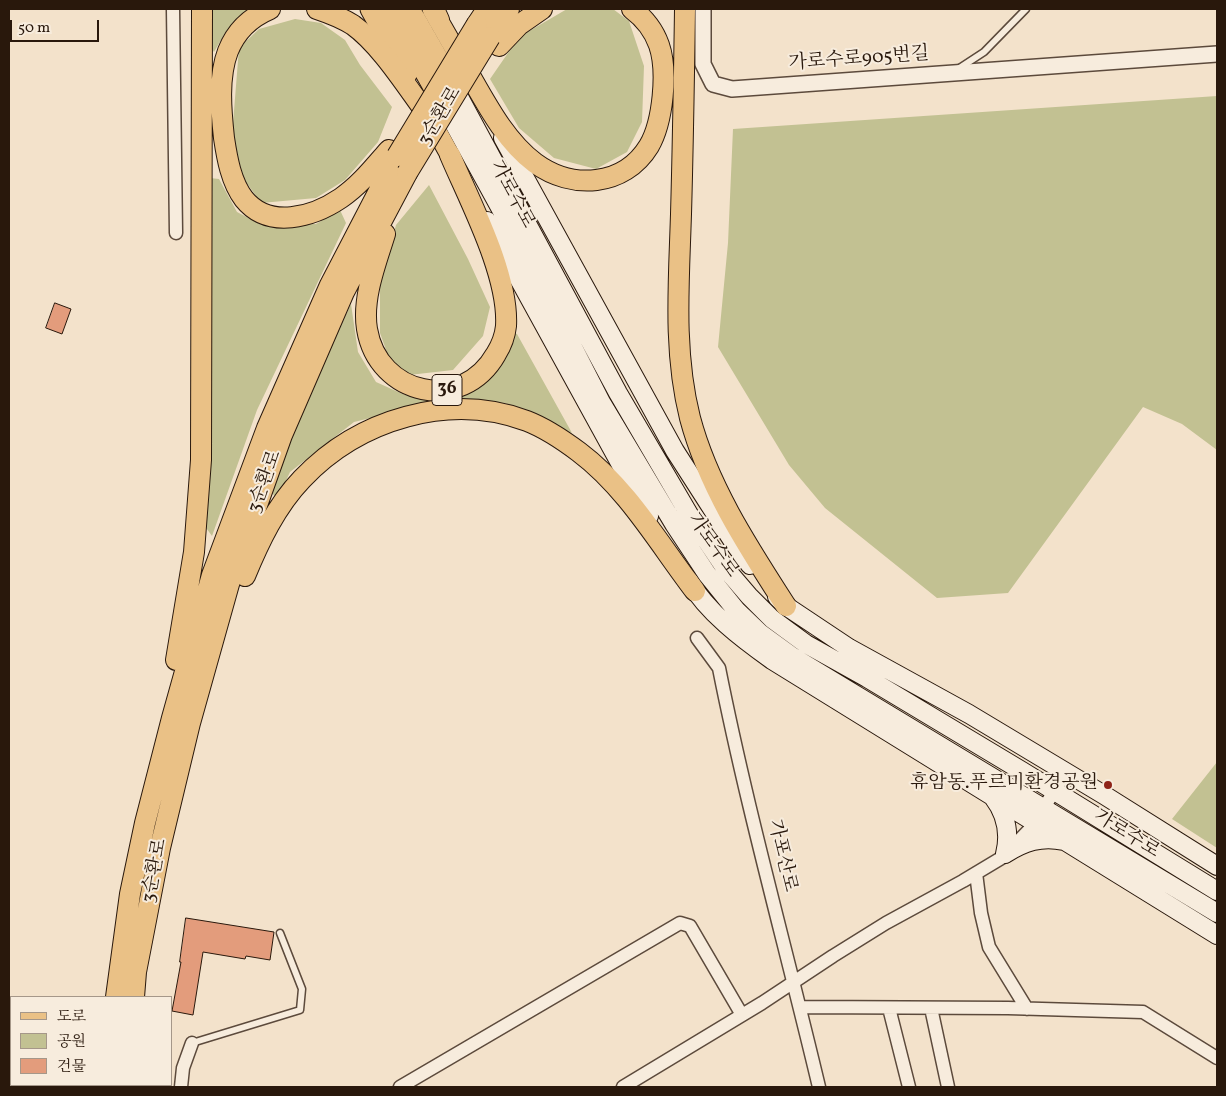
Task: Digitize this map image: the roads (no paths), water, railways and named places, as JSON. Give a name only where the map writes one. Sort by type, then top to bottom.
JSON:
[{"type":"highway","points":[[159,767],[194,552],[200,479],[202,9]]},
{"type":"highway","points":[[270,9],[253,18],[236,36],[228,52],[223,73],[222,105],[226,147],[231,173],[245,200],[260,211],[277,217],[297,217],[318,211],[343,197],[360,182],[398,160],[441,99],[483,24],[509,9]]},
{"type":"highway","points":[[317,9],[342,19],[361,32],[381,52],[430,118]]},
{"type":"highway","points":[[483,24],[519,25],[542,9]]},
{"type":"highway","points":[[455,71],[507,134],[534,162],[550,172],[570,179],[588,182],[604,179],[634,163],[648,148],[657,126],[661,108],[663,70],[659,46],[649,26],[632,9]]},
{"type":"highway","points":[[685,9],[684,132],[678,330],[685,392],[690,419],[712,478],[750,550],[786,606]]},
{"type":"highway","name":"3순환로","points":[[116,996],[130,894],[144,823],[212,575],[267,428],[330,286],[398,160],[441,99],[483,24]]},
{"type":"highway","name":"36","points":[[398,160],[386,232],[366,307],[367,330],[377,357],[396,378],[420,390],[446,390],[467,382],[488,365],[499,349],[506,328],[504,298],[498,273],[485,236],[450,155]]},
{"type":"highway","name":"3순환로","points":[[134,996],[136,972],[160,848],[190,723],[229,584],[282,435],[344,292],[398,160]]},
{"type":"highway","points":[[190,723],[255,553],[289,494],[302,478],[347,442],[384,424],[406,416],[442,410],[491,412],[528,421],[557,437],[585,457],[611,482],[695,591]]},
{"type":"main road","name":"36","points":[[370,9],[450,155]]},
{"type":"main road","name":"가로수로","points":[[389,9],[441,99],[527,257],[601,402],[674,524],[707,574],[736,610],[760,633],[793,657],[854,692],[1040,815],[1217,913]]},
{"type":"main road","name":"가로수로","points":[[410,9],[455,71],[675,451],[734,543],[760,578],[786,606],[850,648],[969,714],[1217,866]]},
{"type":"main road","name":"가로수로","points":[[435,13],[455,71],[618,393],[690,516],[725,568],[749,596],[772,619],[806,644],[871,681],[1217,891]]},
{"type":"main road","name":"가로수로","points":[[450,155],[640,501],[695,591],[721,619],[748,643],[772,660],[990,793],[1040,815],[1068,843],[1217,935]]},
{"type":"main road","points":[[786,606],[833,660],[888,669]]},
{"type":"main road","name":"가로수로","points":[[897,721],[990,793]]},
{"type":"main road","points":[[990,793],[998,803],[1005,819],[1008,844],[1005,854]]},
{"type":"main road","points":[[1005,854],[1034,840],[1049,839],[1068,843]]},
{"type":"street","points":[[173,9],[176,233]]},
{"type":"street","name":"가로수로905번길","points":[[703,9],[703,64],[713,84],[732,89],[1217,54]]},
{"type":"street","name":"가포산로","points":[[697,638],[719,668],[773,906],[794,982],[819,1087]]},
{"type":"street","points":[[623,1087],[742,1015],[886,923],[976,873],[1005,854],[1040,815],[1066,772]]},
{"type":"street","points":[[976,873],[981,913],[989,947],[1027,1009]]},
{"type":"street","points":[[400,1087],[680,923],[690,926],[742,1015]]},
{"type":"street","points":[[800,1007],[1143,1012],[1217,1058]]},
{"type":"street","points":[[890,1008],[909,1087]]},
{"type":"street","points":[[931,1008],[948,1087]]},
{"type":"street","points":[[181,1087],[183,1068],[192,1043]]},
{"type":"lane","points":[[951,74],[984,52],[1026,9]]},
{"type":"lane","points":[[192,1043],[300,1010],[302,989],[280,934]]},
{"type":"place","name":"휴암동.푸르미환경공원","points":[[1108,785]]}]
